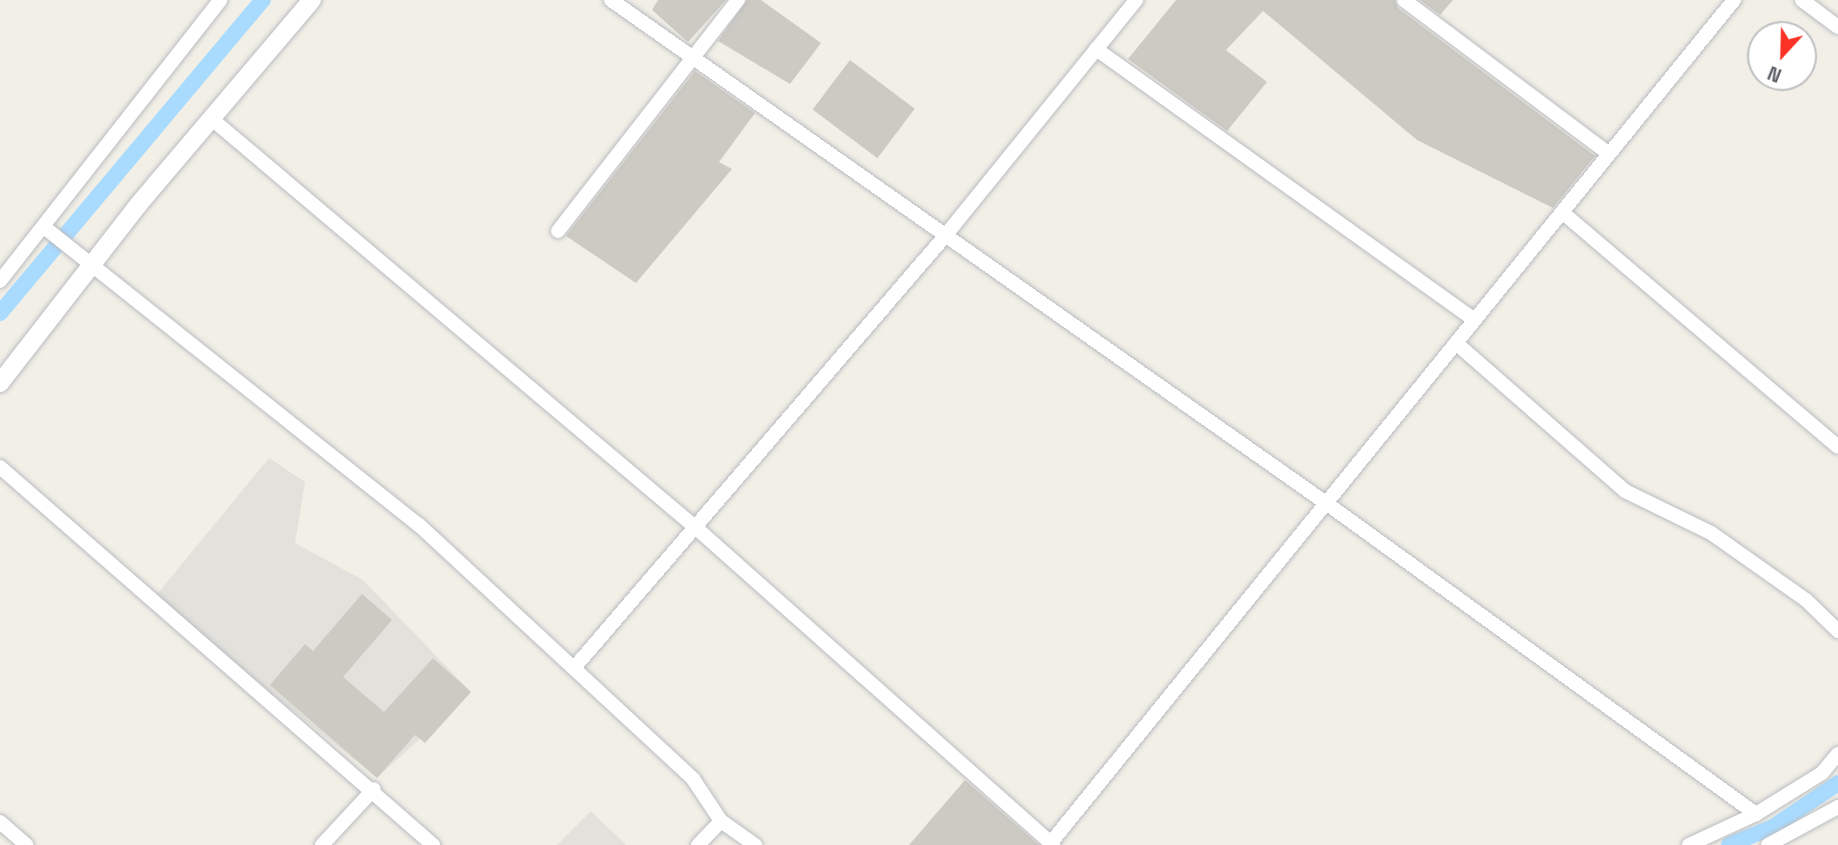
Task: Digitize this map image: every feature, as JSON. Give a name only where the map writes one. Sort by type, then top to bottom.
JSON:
[{"type":"street","points":[[0,281],[50,231],[219,0]]},
{"type":"street","points":[[0,383],[138,205],[214,120],[312,0]]},
{"type":"street","points":[[611,0],[1326,503],[1756,814]]},
{"type":"street","points":[[558,231],[738,0]]},
{"type":"street","points":[[574,668],[945,236],[1136,0]]},
{"type":"street","points":[[1404,0],[1609,154]]},
{"type":"street","points":[[214,120],[695,527],[1051,844],[1734,0]]},
{"type":"street","points":[[1802,0],[1838,27]]},
{"type":"street","points":[[1096,49],[1474,320]]},
{"type":"street","points":[[1562,212],[1838,447]]},
{"type":"street","points":[[50,231],[419,525],[694,779],[721,821],[755,845]]},
{"type":"street","points":[[1456,343],[1625,491],[1711,533],[1806,600],[1838,631]]},
{"type":"street","points":[[0,467],[374,789],[433,845]]},
{"type":"street","points":[[1689,845],[1756,814],[1822,773],[1838,754]]},
{"type":"street","points":[[322,845],[374,789]]},
{"type":"street","points":[[1768,845],[1838,807]]},
{"type":"street","points":[[698,845],[721,821]]},
{"type":"street","points":[[0,822],[26,845]]},
{"type":"shaded area","points":[[269,458],[305,482],[295,543],[363,580],[471,692],[377,778],[154,598]]},
{"type":"shaded area","points":[[591,811],[626,845],[557,845]]},
{"type":"building","points":[[658,0],[726,0],[688,42],[652,10]]},
{"type":"building","points":[[747,0],[761,0],[821,43],[790,84],[718,41]]},
{"type":"building","points":[[1176,0],[1395,0],[1398,8],[1595,156],[1553,208],[1417,140],[1263,11],[1226,50],[1267,82],[1227,131],[1128,59]]},
{"type":"building","points":[[1420,0],[1453,0],[1440,15]]},
{"type":"building","points":[[850,60],[915,109],[877,158],[813,110]]},
{"type":"building","points":[[695,71],[755,113],[719,162],[732,169],[636,283],[566,236]]},
{"type":"building","points":[[362,594],[392,620],[343,677],[384,712],[433,658],[471,692],[425,743],[415,735],[377,778],[270,685],[305,644],[313,651]]},
{"type":"building","points":[[965,780],[1039,845],[909,845]]},
{"type":"waterway","points":[[0,313],[263,0]]},
{"type":"waterway","points":[[1729,845],[1773,827],[1838,783]]}]
